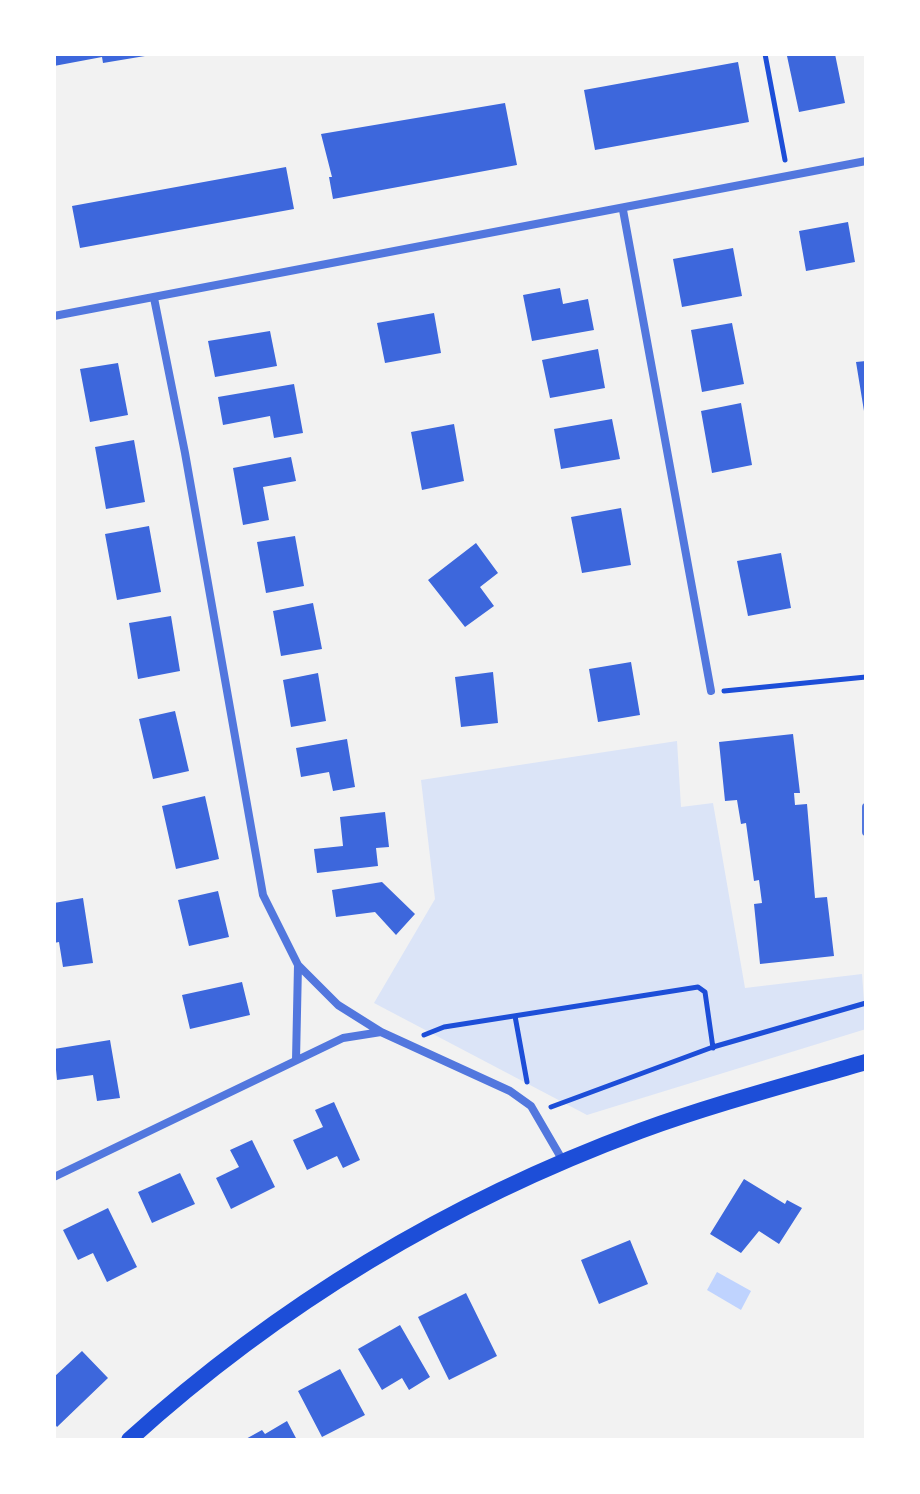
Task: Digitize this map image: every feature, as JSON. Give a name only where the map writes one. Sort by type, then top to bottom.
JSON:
[{"type":"main road","points":[[129,1440],[262,1330],[356,1267],[487,1197],[563,1162],[718,1104],[866,1062]]},
{"type":"street","points":[[54,316],[623,210],[866,161]]},
{"type":"street","points":[[623,210],[711,691]]},
{"type":"street","points":[[154,298],[263,895],[298,965],[338,1005],[381,1032],[510,1091],[533,1110],[563,1162]]},
{"type":"street","points":[[866,807],[866,832]]},
{"type":"street","points":[[296,1060],[298,965]]},
{"type":"street","points":[[54,1177],[343,1038],[381,1032]]},
{"type":"path","points":[[765,54],[789,177]]},
{"type":"path","points":[[711,691],[866,677]]},
{"type":"path","points":[[404,1042],[444,1027],[703,988],[713,1048]]},
{"type":"path","points":[[515,1016],[533,1110],[713,1048],[866,1003]]},
{"type":"shaded area","points":[[677,741],[681,807],[713,803],[745,988],[862,974],[866,1029],[587,1115],[374,1003],[435,899],[421,780]]},
{"type":"water","points":[[717,1272],[751,1291],[741,1310],[707,1290]]},
{"type":"building","points":[[54,54],[145,56],[103,63],[102,57],[54,66]]},
{"type":"building","points":[[835,54],[845,103],[799,112],[787,56]]},
{"type":"building","points":[[738,62],[749,122],[595,150],[584,90]]},
{"type":"building","points":[[505,103],[517,165],[333,199],[329,177],[332,177],[321,134]]},
{"type":"building","points":[[286,167],[294,209],[80,248],[72,206]]},
{"type":"building","points":[[848,222],[855,262],[806,271],[799,231]]},
{"type":"building","points":[[733,248],[742,296],[682,307],[673,259]]},
{"type":"building","points":[[560,288],[563,304],[588,299],[594,330],[532,341],[523,295]]},
{"type":"building","points":[[434,313],[441,353],[385,363],[377,323]]},
{"type":"building","points":[[732,323],[744,384],[702,392],[691,330]]},
{"type":"building","points":[[270,331],[277,366],[215,377],[208,341]]},
{"type":"building","points":[[598,349],[605,388],[550,398],[542,360]]},
{"type":"building","points":[[866,361],[866,411],[864,411],[856,362]]},
{"type":"building","points":[[118,363],[128,415],[90,422],[80,369]]},
{"type":"building","points":[[294,384],[303,433],[274,438],[270,416],[223,425],[218,397]]},
{"type":"building","points":[[741,403],[752,465],[712,473],[701,411]]},
{"type":"building","points":[[612,419],[620,459],[561,469],[554,429]]},
{"type":"building","points":[[454,424],[464,481],[422,490],[411,432]]},
{"type":"building","points":[[134,440],[145,502],[106,509],[95,447]]},
{"type":"building","points":[[291,457],[296,481],[263,487],[269,520],[243,525],[233,468]]},
{"type":"building","points":[[621,508],[631,565],[582,573],[571,517]]},
{"type":"building","points":[[149,526],[161,592],[117,600],[105,534]]},
{"type":"building","points":[[295,536],[304,586],[266,593],[257,542]]},
{"type":"building","points":[[476,543],[498,573],[480,587],[494,606],[465,627],[428,580]]},
{"type":"building","points":[[781,553],[791,608],[748,616],[737,561]]},
{"type":"building","points":[[313,603],[322,649],[281,656],[273,611]]},
{"type":"building","points":[[171,616],[180,671],[138,679],[129,623]]},
{"type":"building","points":[[631,662],[640,715],[598,722],[589,669]]},
{"type":"building","points":[[493,672],[498,723],[461,727],[455,677]]},
{"type":"building","points":[[318,673],[326,721],[291,727],[283,680]]},
{"type":"building","points":[[175,711],[189,771],[153,779],[139,719]]},
{"type":"building","points":[[793,734],[800,793],[794,793],[795,805],[807,804],[815,898],[827,897],[834,956],[760,964],[754,904],[762,903],[759,880],[754,881],[746,823],[741,824],[737,800],[725,801],[719,742]]},
{"type":"building","points":[[347,739],[355,787],[333,791],[329,772],[301,777],[296,748]]},
{"type":"building","points":[[205,796],[219,859],[176,869],[162,806]]},
{"type":"building","points":[[385,812],[389,847],[376,848],[378,866],[317,873],[314,849],[343,846],[340,817]]},
{"type":"building","points":[[382,882],[415,914],[396,935],[375,912],[336,917],[332,890]]},
{"type":"building","points":[[218,891],[229,937],[189,946],[178,900]]},
{"type":"building","points":[[83,898],[93,963],[63,967],[59,942],[54,943],[54,903]]},
{"type":"building","points":[[242,982],[250,1015],[190,1029],[182,995]]},
{"type":"building","points":[[110,1040],[120,1098],[97,1101],[93,1075],[57,1080],[54,1049]]},
{"type":"building","points":[[334,1102],[360,1160],[343,1168],[337,1156],[307,1170],[293,1140],[323,1127],[315,1110]]},
{"type":"building","points":[[252,1140],[275,1187],[231,1209],[216,1178],[239,1167],[230,1150]]},
{"type":"building","points":[[180,1173],[195,1204],[152,1223],[138,1192]]},
{"type":"building","points":[[744,1179],[785,1204],[787,1200],[802,1208],[779,1244],[759,1231],[741,1253],[710,1234]]},
{"type":"building","points":[[108,1208],[137,1267],[107,1282],[93,1253],[78,1260],[63,1230]]},
{"type":"building","points":[[630,1240],[648,1284],[599,1304],[581,1260]]},
{"type":"building","points":[[466,1293],[497,1356],[449,1380],[418,1317]]},
{"type":"building","points":[[400,1325],[430,1377],[409,1390],[402,1378],[382,1390],[358,1349]]},
{"type":"building","points":[[82,1351],[108,1378],[57,1427],[54,1423],[54,1377]]},
{"type":"building","points":[[340,1369],[365,1415],[322,1437],[298,1391]]},
{"type":"building","points":[[287,1421],[297,1440],[244,1440],[262,1430],[265,1434]]}]
